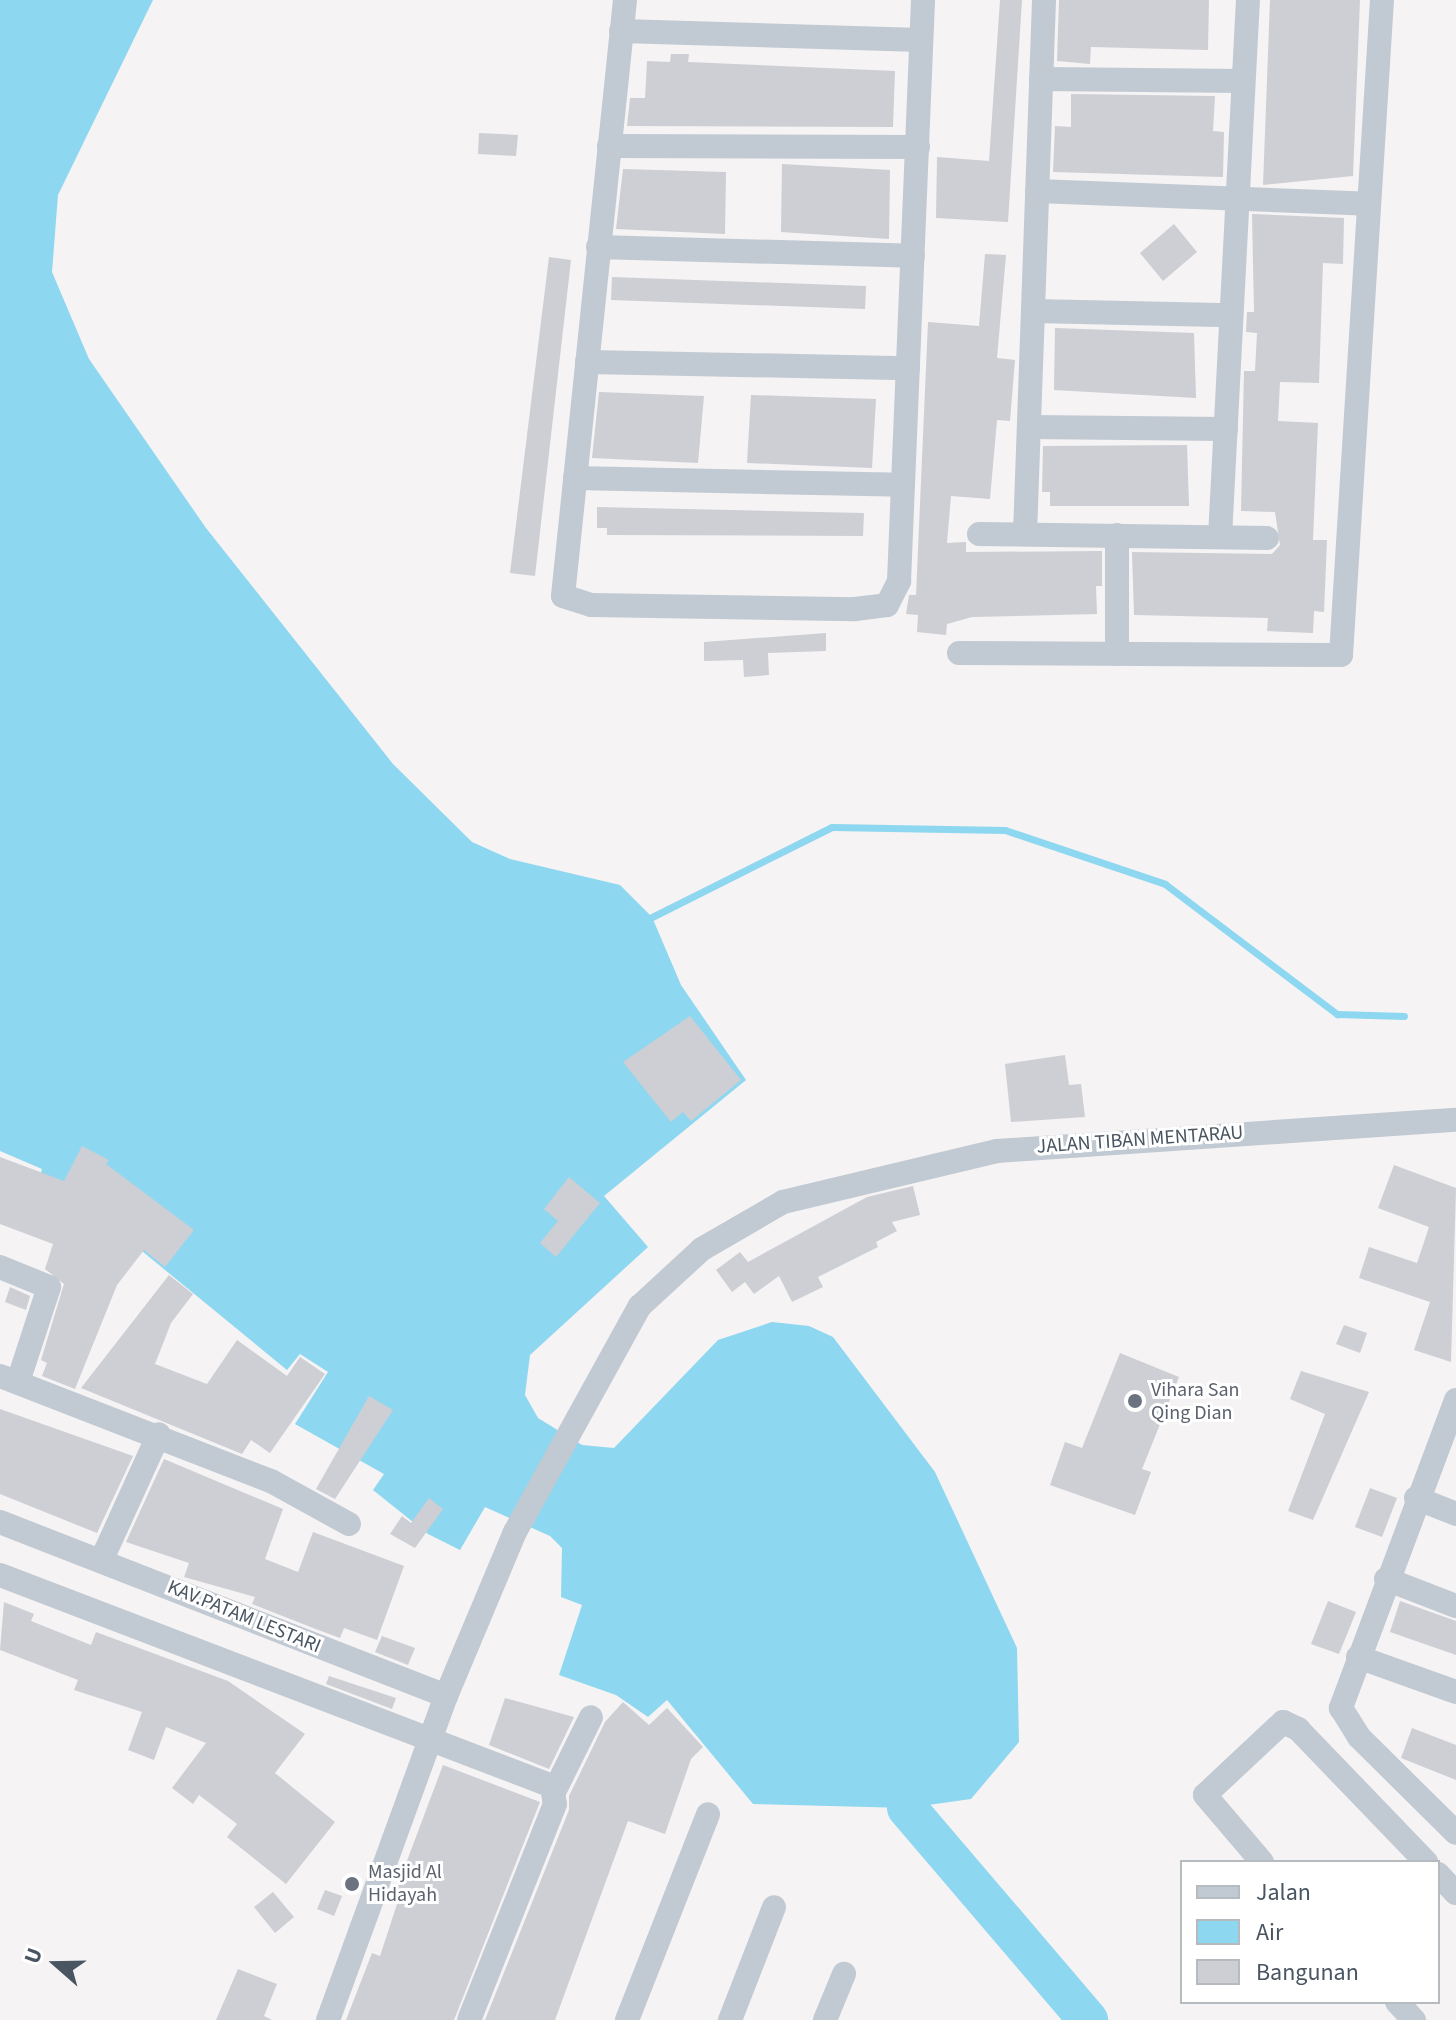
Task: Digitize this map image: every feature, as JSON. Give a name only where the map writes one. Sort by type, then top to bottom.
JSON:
[{"type":"street","points":[[625,0],[563,596],[591,605],[887,605],[899,581],[923,0]]},
{"type":"street","points":[[1025,534],[1044,0]]},
{"type":"street","points":[[1220,537],[1248,0]]},
{"type":"street","points":[[959,653],[1341,655],[1382,0]]},
{"type":"street","points":[[621,31],[921,40]]},
{"type":"street","points":[[1041,79],[1243,81]]},
{"type":"street","points":[[609,146],[918,147]]},
{"type":"street","points":[[1037,191],[1369,204]]},
{"type":"street","points":[[598,247],[913,256]]},
{"type":"street","points":[[1033,311],[1231,315]]},
{"type":"street","points":[[587,362],[908,368]]},
{"type":"street","points":[[1029,427],[1226,429]]},
{"type":"street","points":[[575,478],[903,485]]},
{"type":"street","points":[[979,534],[1267,538]]},
{"type":"street","points":[[1122,535],[1122,654]]},
{"type":"street","name":"JALAN TIBAN MENTARAU","points":[[446,1696],[515,1532],[640,1306],[667,1279],[742,1221],[827,1188],[997,1151],[1456,1120]]},
{"type":"street","points":[[0,1267],[49,1287],[9,1379],[159,1434],[271,1481],[349,1524]]},
{"type":"street","points":[[1456,1400],[1446,1450],[1416,1498],[1358,1657],[1342,1716],[1456,1833]]},
{"type":"street","points":[[102,1559],[159,1434]]},
{"type":"street","points":[[1416,1498],[1456,1514]]},
{"type":"street","name":"KAV.PATAM LESTARI","points":[[0,1522],[102,1559],[446,1696]]},
{"type":"street","points":[[0,1575],[548,1782],[555,1790]]},
{"type":"street","points":[[1386,1579],[1456,1606]]},
{"type":"street","points":[[1358,1657],[1456,1692]]},
{"type":"street","points":[[328,2020],[433,1740],[446,1696]]},
{"type":"street","points":[[469,2020],[555,1790],[591,1717]]},
{"type":"street","points":[[1260,1860],[1205,1795],[1283,1722],[1298,1729],[1424,1860]]},
{"type":"street","points":[[627,2020],[708,1814]]},
{"type":"street","points":[[1440,1876],[1456,1893]]},
{"type":"street","points":[[730,2020],[774,1907]]},
{"type":"street","points":[[825,2020],[844,1974]]},
{"type":"street","points":[[1399,2004],[1414,2020]]},
{"type":"water","points":[[0,0],[153,0],[58,195],[52,272],[89,359],[206,528],[393,764],[472,842],[510,859],[620,885],[652,917],[681,985],[746,1080],[604,1196],[648,1247],[530,1355],[525,1395],[538,1418],[582,1445],[614,1448],[718,1340],[772,1322],[809,1326],[833,1337],[935,1472],[1017,1648],[1019,1742],[971,1799],[907,1808],[753,1804],[667,1700],[648,1717],[616,1695],[559,1675],[582,1605],[561,1597],[562,1548],[550,1536],[485,1507],[460,1550],[428,1534],[373,1490],[384,1474],[295,1424],[328,1372],[300,1354],[287,1370],[120,1233],[37,1186],[42,1169],[0,1151]]},
{"type":"building","points":[[1000,0],[1022,0],[1008,222],[936,218],[937,157],[989,161]]},
{"type":"building","points":[[1059,0],[1209,0],[1208,50],[1091,47],[1090,64],[1057,61]]},
{"type":"building","points":[[1270,0],[1360,0],[1353,176],[1263,185]]},
{"type":"building","points":[[671,54],[689,54],[688,62],[895,71],[893,127],[627,126],[630,98],[645,98],[647,61],[670,62]]},
{"type":"building","points":[[1071,94],[1215,96],[1213,131],[1224,132],[1223,177],[1053,172],[1055,126],[1071,127]]},
{"type":"building","points":[[479,133],[518,135],[516,156],[478,154]]},
{"type":"building","points":[[782,164],[890,170],[889,239],[781,232]]},
{"type":"building","points":[[623,169],[726,172],[725,234],[616,229]]},
{"type":"building","points":[[1252,214],[1344,218],[1343,264],[1323,263],[1319,383],[1280,382],[1278,421],[1318,423],[1313,540],[1327,540],[1324,612],[1314,611],[1313,633],[1267,631],[1268,618],[1134,615],[1132,552],[1272,554],[1280,545],[1275,512],[1241,511],[1244,371],[1255,371],[1257,333],[1246,332],[1247,312],[1254,312]]},
{"type":"building","points":[[1174,224],[1197,252],[1163,281],[1140,253]]},
{"type":"building","points":[[985,254],[1006,255],[997,358],[1015,360],[1010,421],[997,420],[990,499],[951,496],[947,543],[966,542],[966,552],[1102,551],[1102,586],[1096,586],[1097,614],[972,617],[947,624],[946,635],[917,632],[918,615],[906,614],[909,595],[916,595],[928,322],[979,326]]},
{"type":"building","points":[[549,257],[571,260],[535,576],[510,573]]},
{"type":"building","points":[[612,277],[866,286],[865,309],[611,300]]},
{"type":"building","points":[[1055,328],[1194,333],[1196,398],[1054,390]]},
{"type":"building","points":[[599,392],[704,396],[698,463],[592,458]]},
{"type":"building","points":[[751,395],[876,399],[872,468],[747,463]]},
{"type":"building","points":[[1187,445],[1189,506],[1050,506],[1050,492],[1042,492],[1043,446]]},
{"type":"building","points":[[597,507],[864,513],[863,536],[607,535],[607,528],[597,528]]},
{"type":"building","points":[[826,633],[826,651],[768,653],[769,675],[744,677],[743,660],[704,661],[704,642]]},
{"type":"building","points":[[690,1016],[741,1080],[691,1121],[683,1112],[671,1122],[623,1062]]},
{"type":"building","points":[[1065,1055],[1069,1085],[1081,1084],[1085,1117],[1011,1122],[1005,1064]]},
{"type":"building","points":[[82,1146],[109,1160],[106,1164],[194,1230],[165,1267],[144,1250],[117,1285],[75,1389],[42,1376],[47,1363],[41,1360],[64,1284],[45,1269],[53,1244],[0,1224],[0,1157],[64,1181]]},
{"type":"building","points":[[1394,1165],[1456,1188],[1451,1362],[1414,1350],[1430,1302],[1359,1278],[1369,1247],[1417,1263],[1429,1227],[1378,1208]]},
{"type":"building","points":[[569,1177],[600,1203],[556,1257],[540,1243],[558,1221],[544,1209]]},
{"type":"building","points":[[913,1186],[920,1215],[892,1222],[897,1231],[876,1242],[878,1247],[818,1277],[823,1287],[792,1302],[779,1276],[754,1294],[745,1282],[732,1292],[716,1270],[740,1252],[748,1262],[867,1197]]},
{"type":"building","points":[[169,1275],[193,1294],[171,1323],[155,1364],[207,1384],[237,1340],[287,1376],[300,1357],[325,1374],[270,1453],[251,1440],[242,1454],[81,1388]]},
{"type":"building","points":[[10,1287],[30,1296],[26,1310],[5,1302]]},
{"type":"building","points":[[1344,1325],[1367,1333],[1360,1353],[1336,1344]]},
{"type":"building","points":[[1120,1353],[1179,1377],[1142,1469],[1151,1472],[1135,1515],[1050,1485],[1065,1442],[1082,1448]]},
{"type":"building","points":[[1301,1371],[1369,1392],[1313,1520],[1288,1511],[1325,1414],[1290,1399]]},
{"type":"building","points":[[369,1396],[393,1410],[335,1499],[316,1489]]},
{"type":"building","points":[[0,1409],[133,1456],[97,1533],[0,1494]]},
{"type":"building","points":[[164,1459],[283,1509],[265,1559],[298,1572],[313,1532],[404,1566],[377,1640],[344,1628],[340,1638],[313,1628],[252,1604],[255,1597],[184,1577],[189,1563],[126,1542]]},
{"type":"building","points":[[1370,1488],[1397,1498],[1382,1537],[1355,1527]]},
{"type":"building","points":[[429,1498],[443,1509],[415,1548],[390,1534],[402,1516],[411,1523]]},
{"type":"building","points":[[1328,1601],[1356,1612],[1339,1654],[1311,1644]]},
{"type":"building","points":[[1400,1601],[1456,1621],[1456,1655],[1390,1632]]},
{"type":"building","points":[[4,1602],[34,1614],[31,1621],[91,1645],[96,1632],[228,1681],[305,1734],[275,1773],[335,1822],[286,1884],[227,1837],[237,1824],[199,1795],[193,1804],[172,1788],[206,1743],[166,1727],[154,1760],[128,1750],[142,1712],[74,1690],[78,1680],[0,1650]]},
{"type":"building","points":[[382,1636],[415,1648],[408,1665],[375,1652]]},
{"type":"building","points":[[329,1676],[396,1698],[392,1709],[326,1684]]},
{"type":"building","points":[[505,1698],[574,1717],[549,1769],[489,1745]]},
{"type":"building","points":[[623,1702],[649,1725],[667,1708],[703,1747],[691,1759],[665,1834],[628,1821],[555,2020],[485,2020],[569,1810],[569,1796],[605,1722]]},
{"type":"building","points":[[1412,1728],[1456,1745],[1456,1780],[1401,1758]]},
{"type":"building","points":[[443,1765],[540,1802],[454,2020],[346,2020],[372,1953],[380,1956],[401,1892],[396,1890]]},
{"type":"building","points":[[325,1890],[342,1896],[334,1916],[317,1909]]},
{"type":"building","points":[[273,1892],[294,1917],[275,1933],[254,1907]]},
{"type":"building","points":[[238,1969],[277,1984],[264,2016],[272,2020],[216,2020]]},
{"type":"waterway","points":[[652,917],[832,827],[1005,830],[1165,884],[1337,1014],[1404,1016]]},
{"type":"waterway","points":[[907,1808],[1088,2020]]},
{"type":"place","name":"Vihara San Qing Dian","points":[[1135,1401]]},
{"type":"place","name":"Masjid Al Hidayah","points":[[352,1884]]}]
